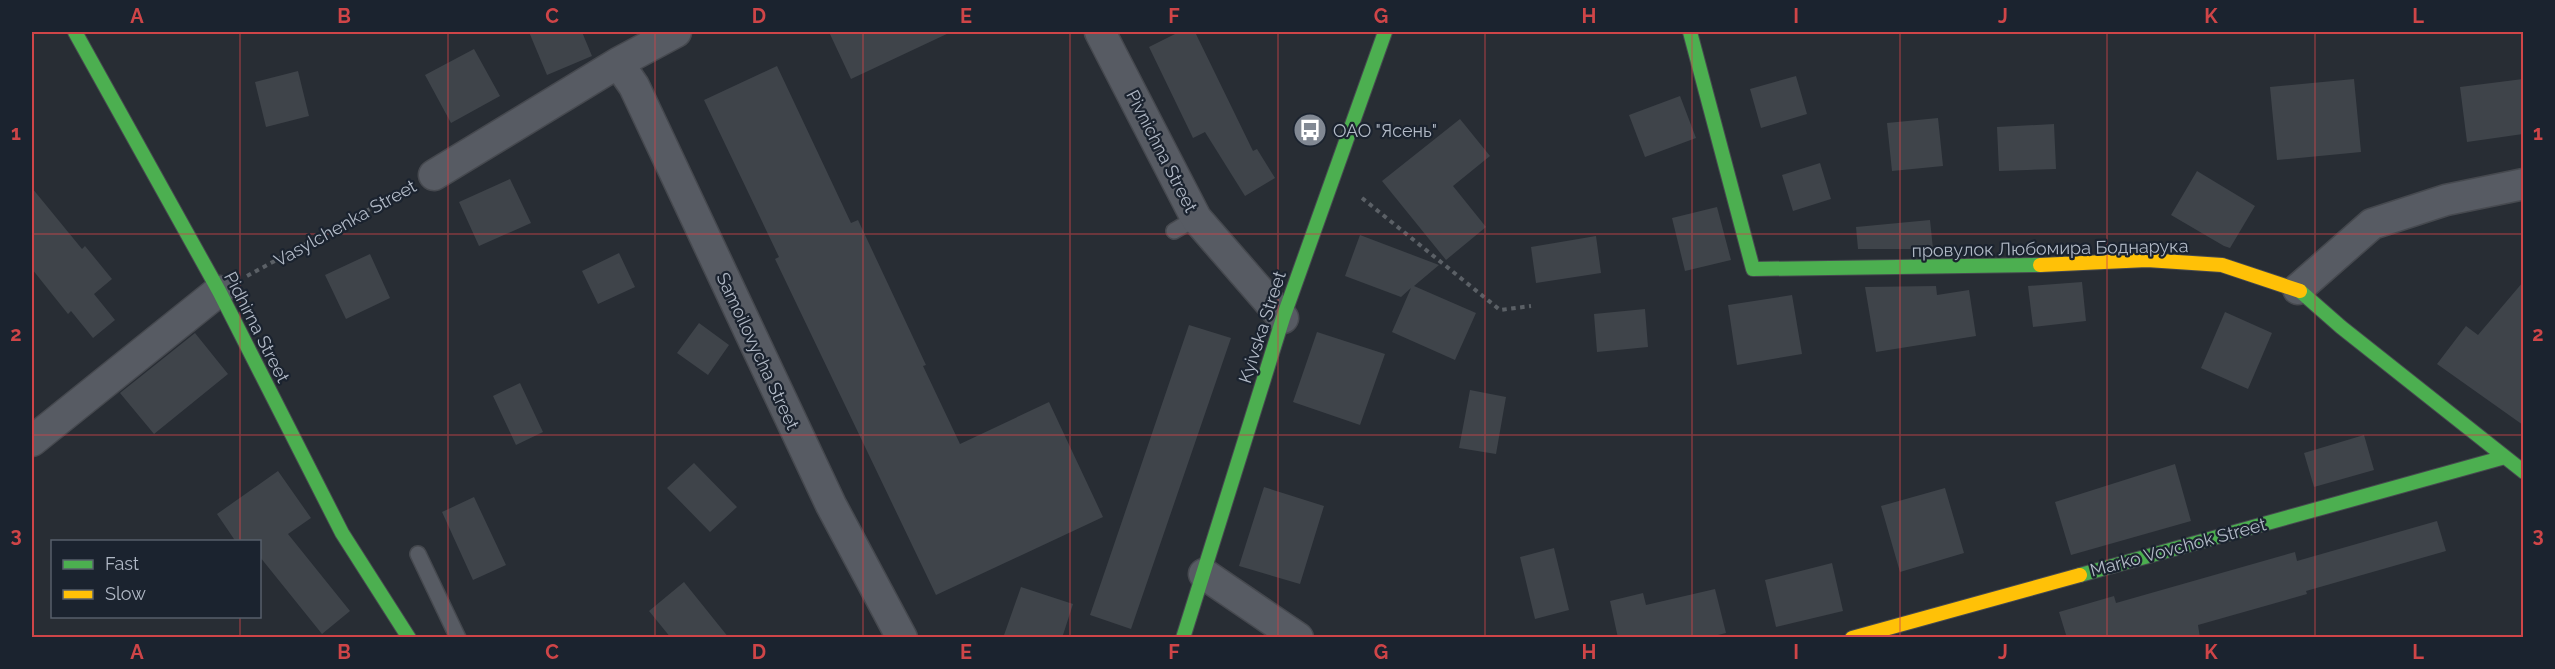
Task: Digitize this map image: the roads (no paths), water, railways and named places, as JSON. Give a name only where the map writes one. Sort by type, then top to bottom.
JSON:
[{"type":"street","name":"Pidhirna Street","points":[[75,32],[219,291],[342,533],[409,638]]},
{"type":"street","name":"Vasylchenka Street","points":[[434,175],[618,63],[676,32]]},
{"type":"street","name":"Pivnichna Street","points":[[1100,32],[1185,225],[1282,318]]},
{"type":"street","name":"Kyivska Street","points":[[1183,638],[1282,318],[1385,32]]},
{"type":"street","name":"провулок Любомира Боднарука","points":[[1690,32],[1753,269],[1999,267],[2147,260],[2222,265],[2298,289],[2341,327],[2523,472]]},
{"type":"street","name":"Samoilovycha Street","points":[[618,63],[634,86],[831,505],[902,638]]},
{"type":"street","points":[[2298,289],[2372,224],[2446,200],[2523,184]]},
{"type":"street","points":[[32,441],[219,291]]},
{"type":"street","name":"Marko Vovchok Street","points":[[1851,638],[2505,457]]},
{"type":"street","points":[[1204,574],[1298,638]]},
{"type":"lane","points":[[418,554],[458,638]]},
{"type":"place","name":"ОАО \"Ясень\"","points":[[1310,130]]}]
